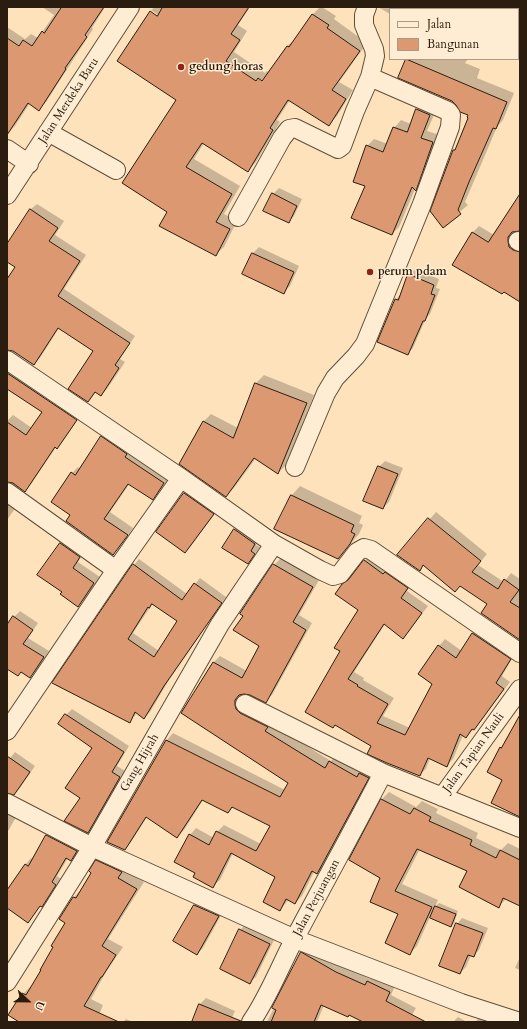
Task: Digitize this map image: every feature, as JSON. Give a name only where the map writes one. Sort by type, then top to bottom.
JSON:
[{"type":"street","name":"Jalan Merdeka Baru","points":[[7,195],[29,164],[48,132],[130,7]]},
{"type":"street","points":[[238,217],[282,138],[289,130],[295,128],[338,149],[342,146],[370,77],[375,56],[374,49],[364,25],[364,15],[367,7]]},
{"type":"street","points":[[295,467],[326,393],[335,378],[356,356],[364,344],[422,204],[450,127],[452,115],[448,111],[370,77]]},
{"type":"street","points":[[48,132],[116,170]]},
{"type":"street","points":[[7,149],[29,164]]},
{"type":"street","points":[[7,360],[181,478],[274,544],[333,576],[340,574],[357,552],[364,548],[371,550],[520,652]]},
{"type":"street","points":[[7,731],[116,570],[181,478]]},
{"type":"street","points":[[7,492],[116,570]]},
{"type":"street","name":"Gang Hijrah","points":[[7,982],[92,847],[220,624],[274,544]]},
{"type":"street","name":"Jalan Tapian Nauli","points":[[442,797],[520,689]]},
{"type":"street","points":[[245,704],[382,773],[520,828]]},
{"type":"street","name":"Jalan Perjuangan","points":[[251,1022],[262,1006],[294,939],[352,834],[382,773]]},
{"type":"street","points":[[7,803],[92,847],[294,939],[461,1003],[520,1022]]},
{"type":"building","points":[[62,7],[104,7],[85,35],[87,37],[65,68],[66,69],[39,111],[28,103],[7,135],[7,38],[19,46],[23,40],[32,46],[42,31],[44,33]]},
{"type":"building","points":[[163,7],[249,7],[231,34],[240,40],[226,61],[256,81],[258,78],[262,81],[287,46],[289,47],[312,14],[329,25],[327,28],[360,51],[332,90],[346,99],[329,126],[288,100],[270,128],[273,130],[248,172],[202,143],[186,167],[232,194],[216,222],[230,229],[216,256],[159,226],[167,212],[122,183],[176,100],[117,61],[150,11],[157,16]]},
{"type":"building","points":[[406,60],[408,60],[507,102],[496,129],[493,128],[469,182],[458,210],[461,214],[443,228],[430,211],[468,115],[460,112],[452,101],[398,78]]},
{"type":"building","points":[[416,109],[430,115],[421,138],[433,142],[416,191],[412,187],[392,235],[351,218],[365,186],[353,182],[366,145],[383,152],[393,127],[407,132]]},
{"type":"building","points":[[272,193],[297,206],[289,223],[263,211]]},
{"type":"building","points":[[520,194],[520,231],[512,232],[508,237],[508,241],[509,247],[520,252],[520,302],[504,292],[502,294],[452,265],[472,232],[488,242]]},
{"type":"building","points":[[30,209],[58,228],[49,241],[80,261],[58,296],[130,343],[115,365],[119,368],[101,396],[95,392],[88,402],[68,389],[93,351],[58,328],[34,365],[13,351],[7,350],[7,279],[15,267],[7,262],[7,244]]},
{"type":"building","points":[[252,253],[294,272],[284,294],[242,274]]},
{"type":"building","points":[[408,274],[434,285],[431,294],[435,295],[425,321],[423,321],[408,355],[377,342],[395,299],[398,300]]},
{"type":"building","points":[[7,373],[77,420],[57,449],[55,447],[25,492],[13,483],[7,482],[7,422],[26,435],[42,412],[7,389]]},
{"type":"building","points":[[255,383],[307,403],[278,474],[254,458],[226,497],[179,464],[203,421],[233,438]]},
{"type":"building","points":[[101,436],[127,454],[125,457],[164,483],[153,500],[128,484],[104,519],[128,535],[113,555],[66,521],[70,515],[51,502],[71,472],[75,475]]},
{"type":"building","points":[[378,466],[398,474],[383,509],[363,501]]},
{"type":"building","points":[[184,493],[214,514],[185,553],[156,532]]},
{"type":"building","points":[[291,495],[354,525],[351,532],[355,534],[350,544],[338,559],[274,529]]},
{"type":"building","points":[[428,518],[481,561],[472,572],[498,589],[504,579],[519,590],[510,602],[520,608],[520,640],[481,613],[487,604],[460,586],[455,592],[423,565],[420,571],[397,555]]},
{"type":"building","points":[[234,529],[255,544],[251,551],[255,554],[248,564],[222,548]]},
{"type":"building","points":[[60,543],[80,557],[73,568],[94,583],[78,607],[60,594],[62,592],[37,575]]},
{"type":"building","points":[[364,560],[383,574],[385,572],[408,588],[401,598],[422,613],[403,639],[384,624],[348,679],[388,704],[377,723],[405,735],[432,684],[418,674],[438,645],[456,658],[472,633],[511,659],[496,683],[504,689],[474,730],[472,729],[466,738],[460,734],[447,767],[428,758],[420,776],[367,754],[371,746],[335,725],[333,728],[305,712],[340,651],[334,648],[358,610],[335,594]]},
{"type":"building","points":[[133,564],[182,600],[194,583],[222,603],[164,686],[144,719],[135,712],[130,723],[52,683]],"holes":[[[152,604],[177,621],[154,657],[128,639],[148,607],[149,608]]]},
{"type":"building","points":[[273,564],[313,587],[293,622],[306,630],[266,703],[250,695],[239,695],[235,700],[236,709],[240,713],[268,727],[265,731],[325,768],[329,761],[357,777],[359,773],[369,778],[317,874],[312,871],[295,904],[286,899],[280,911],[263,902],[275,877],[231,853],[213,888],[193,877],[195,873],[174,862],[189,834],[209,845],[216,831],[256,851],[270,826],[232,807],[228,813],[202,800],[177,838],[146,817],[125,850],[107,842],[166,740],[280,797],[288,783],[181,713],[213,662],[242,678],[259,646],[233,630],[243,616],[240,614]]},
{"type":"building","points":[[13,616],[33,630],[23,644],[44,657],[30,678],[21,672],[18,676],[7,669],[7,625]]},
{"type":"building","points":[[65,714],[124,752],[112,772],[120,777],[88,833],[64,821],[80,798],[65,788],[92,748],[58,724]]},
{"type":"building","points":[[520,715],[520,817],[491,803],[502,780],[487,772],[500,747],[501,748]]},
{"type":"building","points":[[7,756],[30,772],[14,795],[7,793]]},
{"type":"building","points":[[381,799],[410,814],[414,808],[431,817],[429,821],[472,840],[470,845],[496,858],[500,850],[520,860],[520,906],[503,898],[499,908],[459,887],[467,871],[417,849],[395,891],[432,907],[410,955],[385,943],[398,914],[370,902],[380,878],[349,860]]},
{"type":"building","points":[[46,835],[77,851],[71,861],[66,858],[52,882],[56,885],[42,907],[40,906],[28,923],[7,908],[7,890],[25,864],[28,866]]},
{"type":"building","points":[[96,860],[122,872],[118,878],[137,889],[102,946],[116,955],[84,1006],[119,1022],[19,1022],[8,1015],[22,993],[26,995],[41,970],[53,947],[51,946],[65,923],[59,919],[73,897],[76,898],[91,873],[89,871]]},
{"type":"building","points":[[194,905],[219,916],[197,955],[173,941]]},
{"type":"building","points":[[435,906],[456,914],[451,927],[430,918]]},
{"type":"building","points":[[456,923],[483,933],[474,957],[468,955],[460,974],[439,966]]},
{"type":"building","points":[[239,929],[270,944],[250,984],[220,969]]},
{"type":"building","points":[[301,952],[336,972],[365,985],[367,981],[390,992],[386,1001],[426,1022],[363,1022],[349,1015],[348,1017],[321,1005],[314,1022],[271,1022],[276,1010],[272,1008]]},
{"type":"building","points":[[199,1004],[241,1021],[241,1022],[192,1022]]},
{"type":"place","name":"gedung horas","points":[[181,67]]},
{"type":"place","name":"perum pdam","points":[[370,272]]}]
